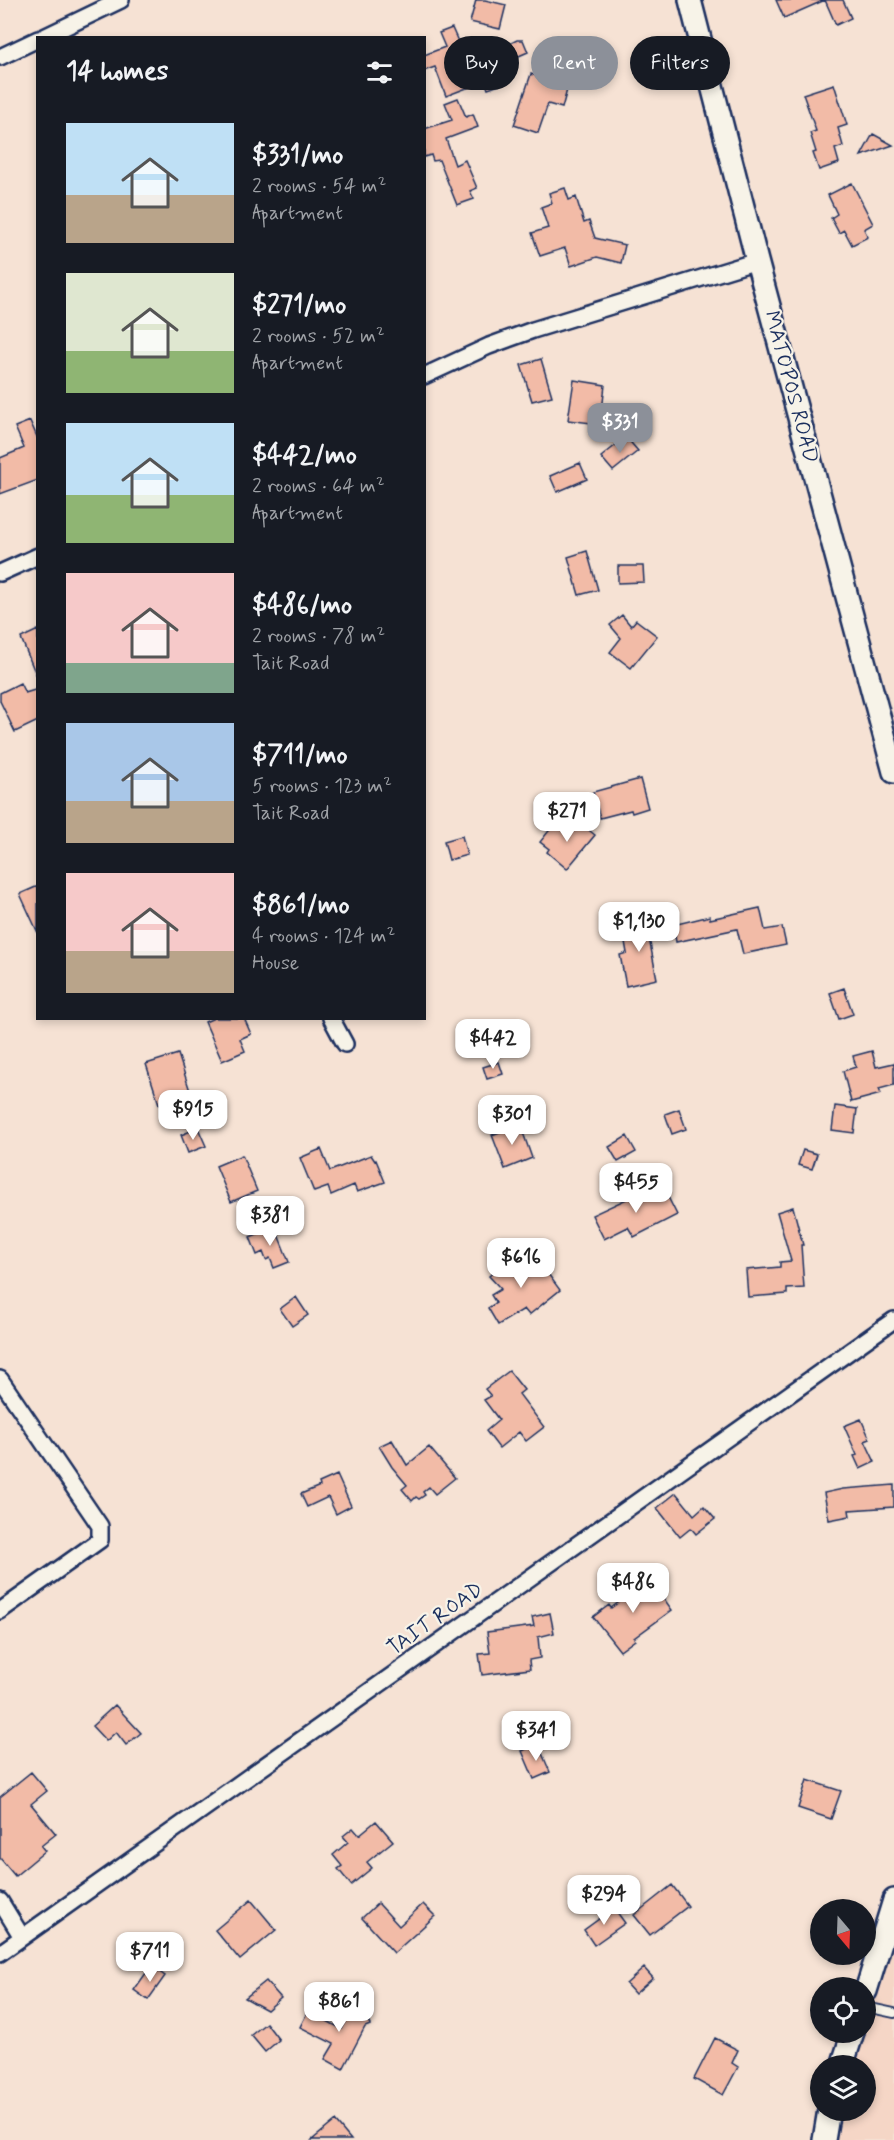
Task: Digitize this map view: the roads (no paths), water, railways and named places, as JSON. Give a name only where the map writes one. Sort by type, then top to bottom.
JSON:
[{"type":"main road","name":"MATOPOS ROAD","points":[[690,0],[757,261],[894,772]]},
{"type":"main road","points":[[870,1977],[894,1903]]},
{"type":"main road","points":[[824,2140],[827,2121]]},
{"type":"street","points":[[46,36],[121,0]]},
{"type":"street","points":[[0,57],[36,40]]},
{"type":"street","points":[[426,375],[489,346],[533,330],[757,261]]},
{"type":"street","points":[[0,573],[36,557]]},
{"type":"street","points":[[332,1020],[345,1044]]},
{"type":"street","name":"TAIT ROAD","points":[[0,1953],[894,1320]]},
{"type":"street","points":[[0,1379],[100,1526],[99,1540],[0,1611]]},
{"type":"street","points":[[0,1901],[22,1937]]},
{"type":"lane","points":[[876,2009],[894,2013]]}]
